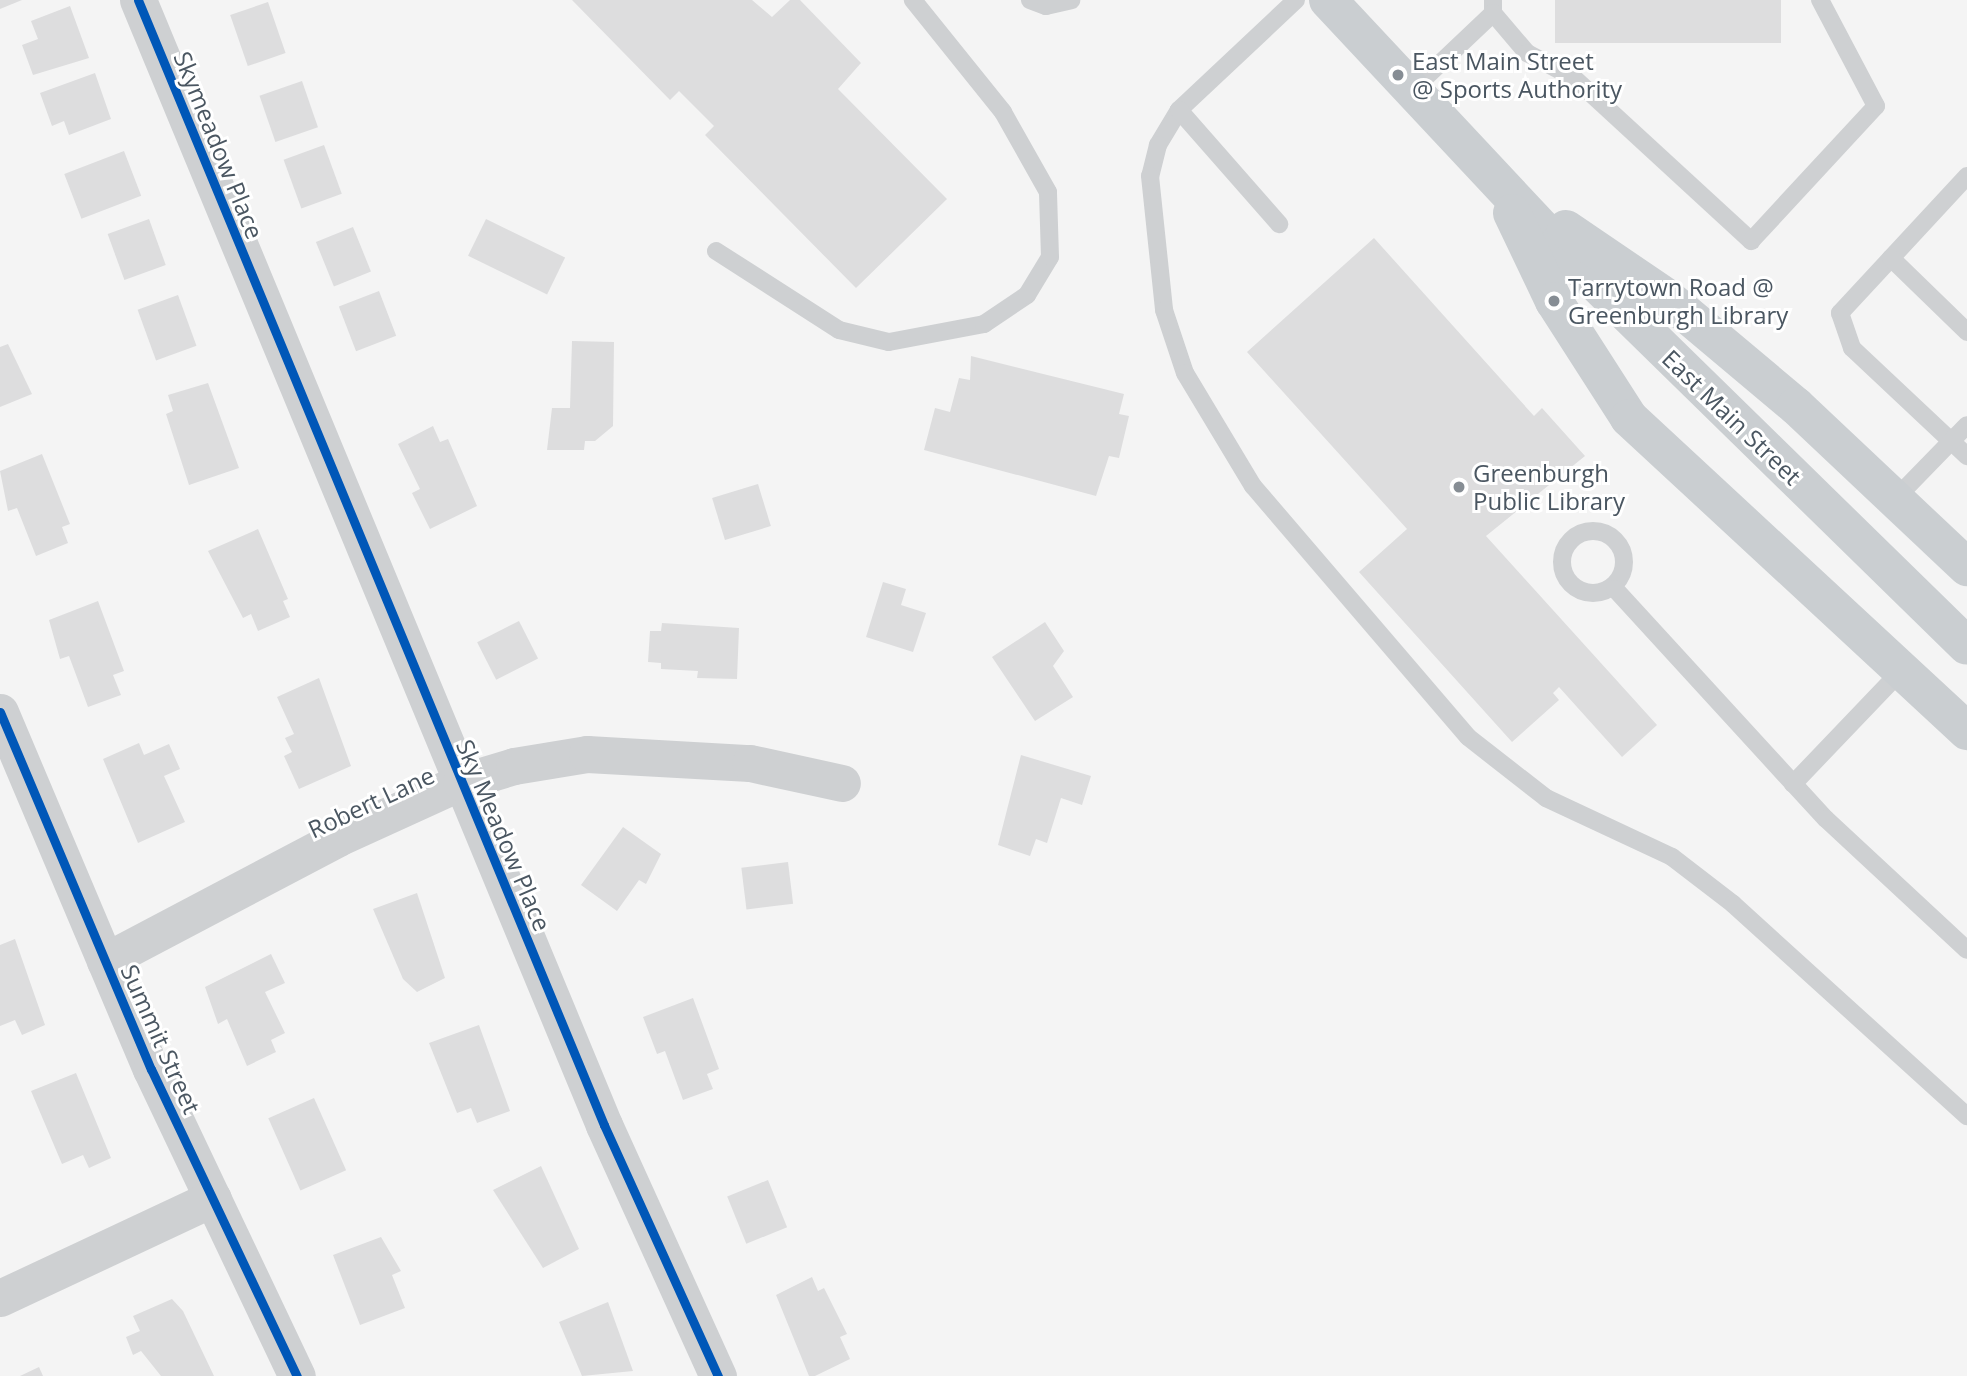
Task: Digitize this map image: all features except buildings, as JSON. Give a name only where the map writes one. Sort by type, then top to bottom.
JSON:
[{"type":"main road","name":"East Main Street","points":[[1328,0],[1498,182],[1967,646]]},
{"type":"main road","points":[[1498,182],[1666,297],[1895,499],[1967,567]]},
{"type":"main road","points":[[1498,182],[1554,301],[1629,418],[1967,731]]},
{"type":"street","name":"Skymeadow Place","points":[[138,0],[261,305]]},
{"type":"street","name":"Sky Meadow Place","points":[[261,305],[604,1125],[718,1376]]},
{"type":"street","name":"Summit Street","points":[[0,712],[105,961],[297,1376]]},
{"type":"street","name":"Robert Lane","points":[[105,961],[338,838],[461,782],[587,754],[750,763],[842,783]]},
{"type":"street","points":[[0,1298],[213,1198]]},
{"type":"lane","points":[[716,251],[839,330],[888,342],[984,324],[1027,295],[1050,257],[1048,192],[1003,112],[913,0]]},
{"type":"lane","points":[[1030,0],[1046,6],[1071,0]]},
{"type":"lane","points":[[1296,0],[1179,110],[1158,145],[1150,176],[1164,310],[1185,373],[1253,486],[1468,737],[1546,798],[1672,857],[1733,904],[1967,1116]]},
{"type":"lane","points":[[1412,90],[1493,7],[1527,53],[1574,78],[1751,241],[1876,106],[1820,0]]},
{"type":"lane","points":[[1179,110],[1279,224]]},
{"type":"lane","points":[[1967,176],[1840,313],[1852,348],[1967,456]]},
{"type":"lane","points":[[1891,258],[1967,332]]},
{"type":"lane","points":[[1895,499],[1949,439],[1967,425]]},
{"type":"lane","points":[[1615,589],[1793,784],[1967,950]]},
{"type":"lane","points":[[1793,784],[1901,671]]},
{"type":"cycle path","points":[[138,0],[604,1125],[718,1376]]},
{"type":"cycle path","points":[[0,712],[151,1069],[297,1376]]},
{"type":"place","name":"East Main Street @ Sports Authority","points":[[1398,75]]},
{"type":"place","name":"Tarrytown Road @ Greenburgh Library","points":[[1554,301]]},
{"type":"place","name":"Greenburgh Public Library","points":[[1459,487]]}]
